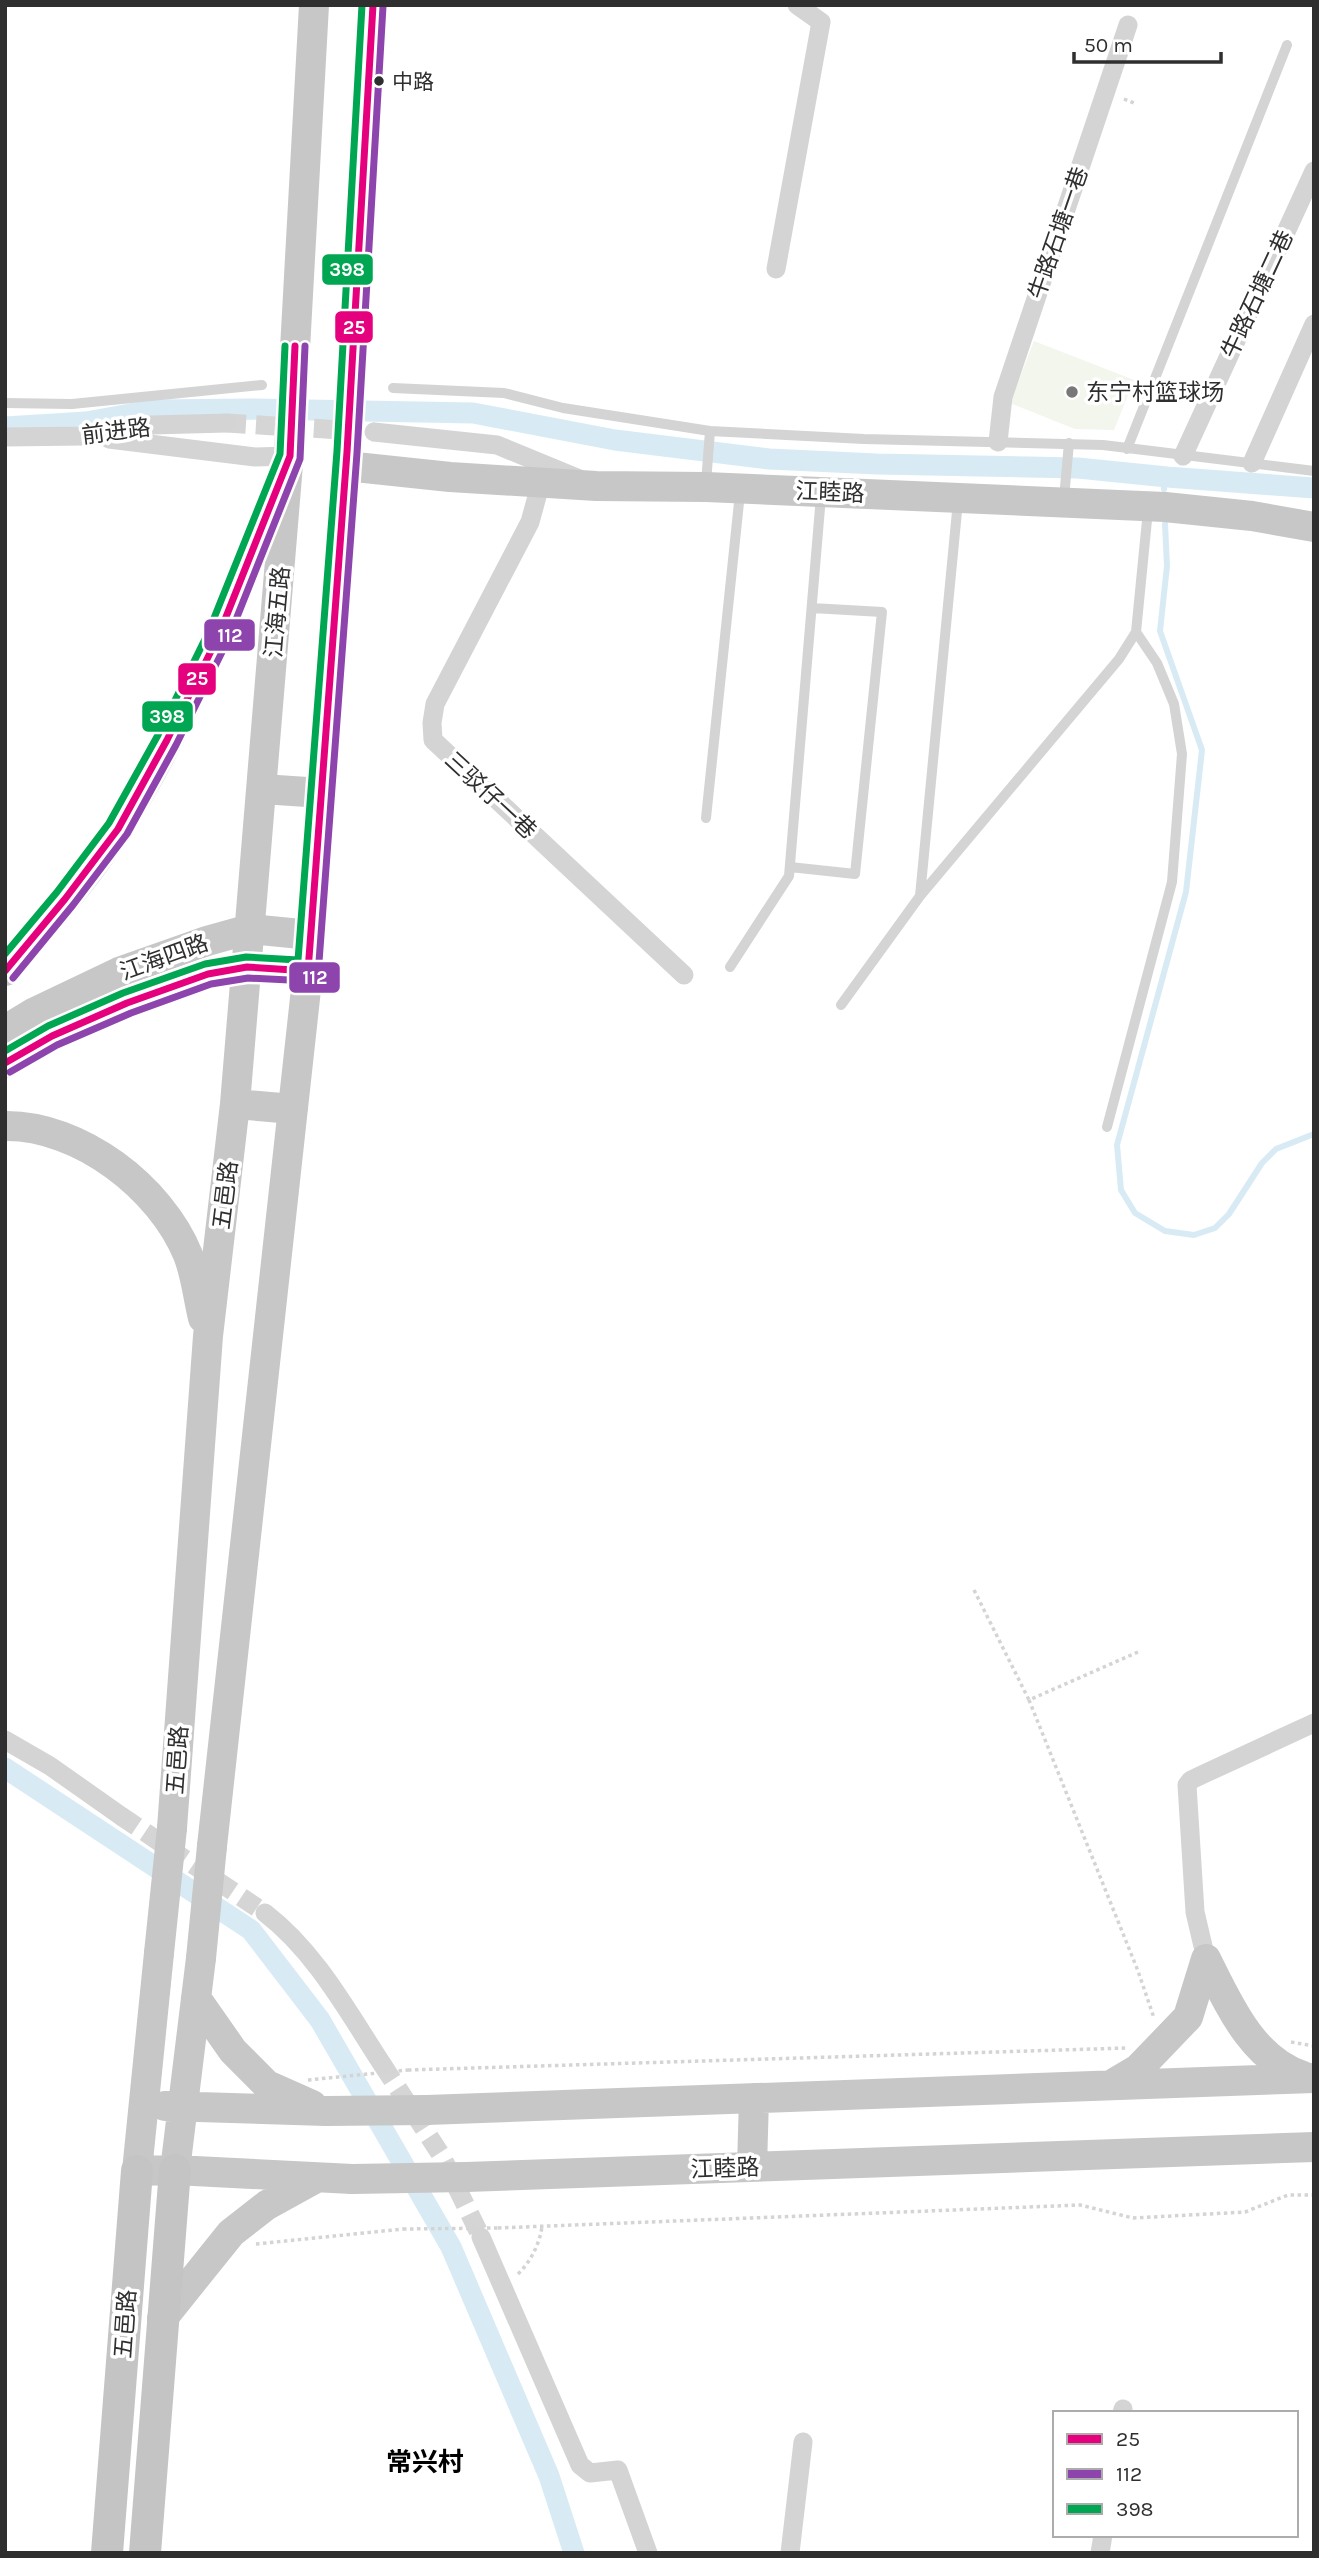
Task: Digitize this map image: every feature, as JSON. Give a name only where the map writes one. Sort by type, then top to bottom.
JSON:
[{"type":"highway","name":"五邑路","points":[[145,2553],[175,2170]]},
{"type":"highway","name":"五邑路","points":[[107,2553],[137,2171]]},
{"type":"highway","points":[[122,2362],[159,2364]]},
{"type":"main road","name":"江海五路","points":[[247,967],[289,454],[314,5]]},
{"type":"main road","points":[[308,971],[346,459],[373,5]]},
{"type":"main road","points":[[5,971],[65,899],[118,829],[167,740],[218,637],[289,454]]},
{"type":"main road","name":"江睦路","points":[[346,459],[450,477],[596,486],[706,487],[1064,500],[1252,516],[1314,527]]},
{"type":"main road","points":[[262,789],[322,793]]},
{"type":"main road","points":[[250,929],[311,935]]},
{"type":"main road","name":"江海四路","points":[[5,1030],[33,1013],[119,972],[250,929]]},
{"type":"main road","name":"江海四路","points":[[5,1063],[52,1036],[127,1003],[208,974],[247,967],[308,971]]},
{"type":"main road","name":"五邑路","points":[[137,2171],[172,1828],[208,1336],[235,1104],[247,967]]},
{"type":"main road","name":"五邑路","points":[[175,2170],[201,1958],[308,971]]},
{"type":"main road","points":[[119,972],[127,1003]]},
{"type":"main road","points":[[235,1104],[293,1109]]},
{"type":"main road","points":[[5,1126],[18,1126],[67,1138],[113,1163],[160,1206],[188,1255],[208,1336]]},
{"type":"main road","points":[[1111,2085],[1138,2069],[1188,2017],[1206,1959]]},
{"type":"main road","points":[[1206,1959],[1234,2014],[1268,2058],[1287,2071],[1311,2078]]},
{"type":"main road","points":[[196,1998],[233,2051],[267,2085],[326,2111]]},
{"type":"main road","points":[[145,2105],[326,2111],[427,2110],[1311,2078]]},
{"type":"main road","points":[[752,2167],[754,2098]]},
{"type":"main road","name":"江睦路","points":[[137,2171],[175,2170],[352,2179],[1314,2147]]},
{"type":"main road","points":[[162,2319],[231,2233],[267,2205],[316,2178]]},
{"type":"street","points":[[776,269],[821,22],[797,5]]},
{"type":"street","name":"牛路石塘一巷","points":[[998,442],[1003,397],[1128,26]]},
{"type":"street","name":"牛路石塘二巷","points":[[1183,456],[1314,171]]},
{"type":"street","points":[[1252,463],[1314,324]]},
{"type":"street","name":"前进路","points":[[5,438],[84,436],[152,425],[227,423]]},
{"type":"street","points":[[374,432],[497,445],[596,486]]},
{"type":"street","points":[[84,436],[256,457],[289,454]]},
{"type":"street","name":"三驳仔一巷","points":[[541,482],[530,522],[435,704],[433,740],[684,975]]},
{"type":"street","points":[[1206,1959],[1195,1912],[1187,1785],[1191,1780],[1314,1723]]},
{"type":"street","points":[[5,1740],[50,1766],[121,1816]]},
{"type":"street","points":[[265,1913],[284,1927],[325,1978],[382,2064]]},
{"type":"street","points":[[490,2233],[504,2287],[580,2465],[590,2473],[618,2470],[648,2553]]},
{"type":"street","points":[[790,2553],[803,2442]]},
{"type":"lane","points":[[1127,449],[1287,45]]},
{"type":"lane","points":[[5,403],[72,404],[262,385]]},
{"type":"lane","points":[[393,388],[504,393],[563,408],[710,431],[864,439],[1068,444],[1314,471]]},
{"type":"lane","points":[[706,487],[710,431]]},
{"type":"lane","points":[[1064,500],[1068,444]]},
{"type":"lane","points":[[706,818],[741,489]]},
{"type":"lane","points":[[730,967],[789,876],[821,492]]},
{"type":"lane","points":[[920,896],[958,497]]},
{"type":"lane","points":[[841,1004],[920,896],[1119,659],[1136,632],[1148,506]]},
{"type":"lane","points":[[790,867],[855,874],[882,612],[812,608]]},
{"type":"lane","points":[[1107,1127],[1172,882],[1182,754],[1174,704],[1157,663],[1136,632]]},
{"type":"path","points":[[974,1590],[1029,1700],[1138,1971],[1162,2043]]},
{"type":"path","points":[[1029,1700],[1138,1652]]},
{"type":"path","points":[[308,2080],[408,2070],[1127,2048]]},
{"type":"path","points":[[219,2248],[403,2229],[490,2233],[542,2227],[1080,2206],[1133,2218],[1245,2212],[1288,2196],[1314,2194]]},
{"type":"path","points":[[504,2287],[529,2262],[540,2242],[542,2227]]},
{"type":"shaded area","name":"东宁村篮球场","points":[[1034,341],[1134,380],[1114,430],[1075,429],[1010,403]]},
{"type":"waterway","points":[[5,427],[86,422],[152,410],[473,413],[615,440],[769,459],[1078,468],[1314,488]]},
{"type":"waterway","points":[[1163,477],[1164,489]]},
{"type":"waterway","points":[[1165,524],[1167,566],[1160,631],[1202,750],[1186,892],[1117,1145],[1121,1190],[1135,1213],[1165,1231],[1194,1235],[1215,1228],[1229,1214],[1262,1163],[1276,1149],[1314,1134]]},
{"type":"waterway","points":[[5,1768],[251,1930],[320,2020],[451,2247],[549,2476],[574,2553]]},
{"type":"tunnel","points":[[227,423],[374,432]]},
{"type":"tunnel","points":[[121,1816],[265,1913]]},
{"type":"tunnel","points":[[382,2064],[441,2155],[481,2237]]},
{"type":"transit line","name":"398","points":[[5,1051],[48,1026],[123,993],[205,964],[246,957],[298,960],[337,451],[362,5]]},
{"type":"transit line","name":"25","points":[[5,1063],[52,1036],[127,1003],[208,974],[247,967],[308,971],[347,452],[373,5]]},
{"type":"transit line","name":"112","points":[[10,1072],[57,1045],[131,1013],[211,984],[248,978],[309,981],[318,975],[357,453],[383,6]]},
{"type":"transit line","name":"398","points":[[5,954],[57,892],[109,823],[158,735],[208,633],[280,454],[285,346]]},
{"type":"transit line","name":"25","points":[[5,971],[65,899],[118,829],[167,740],[218,637],[290,456],[295,346]]},
{"type":"transit line","name":"112","points":[[13,978],[127,834],[176,745],[227,642],[300,459],[305,346]]},
{"type":"place","name":"中路","points":[[379,81]]},
{"type":"place","name":"东宁村篮球场","points":[[1072,392]]},
{"type":"district","name":"常兴村","points":[[425,2462]]}]
